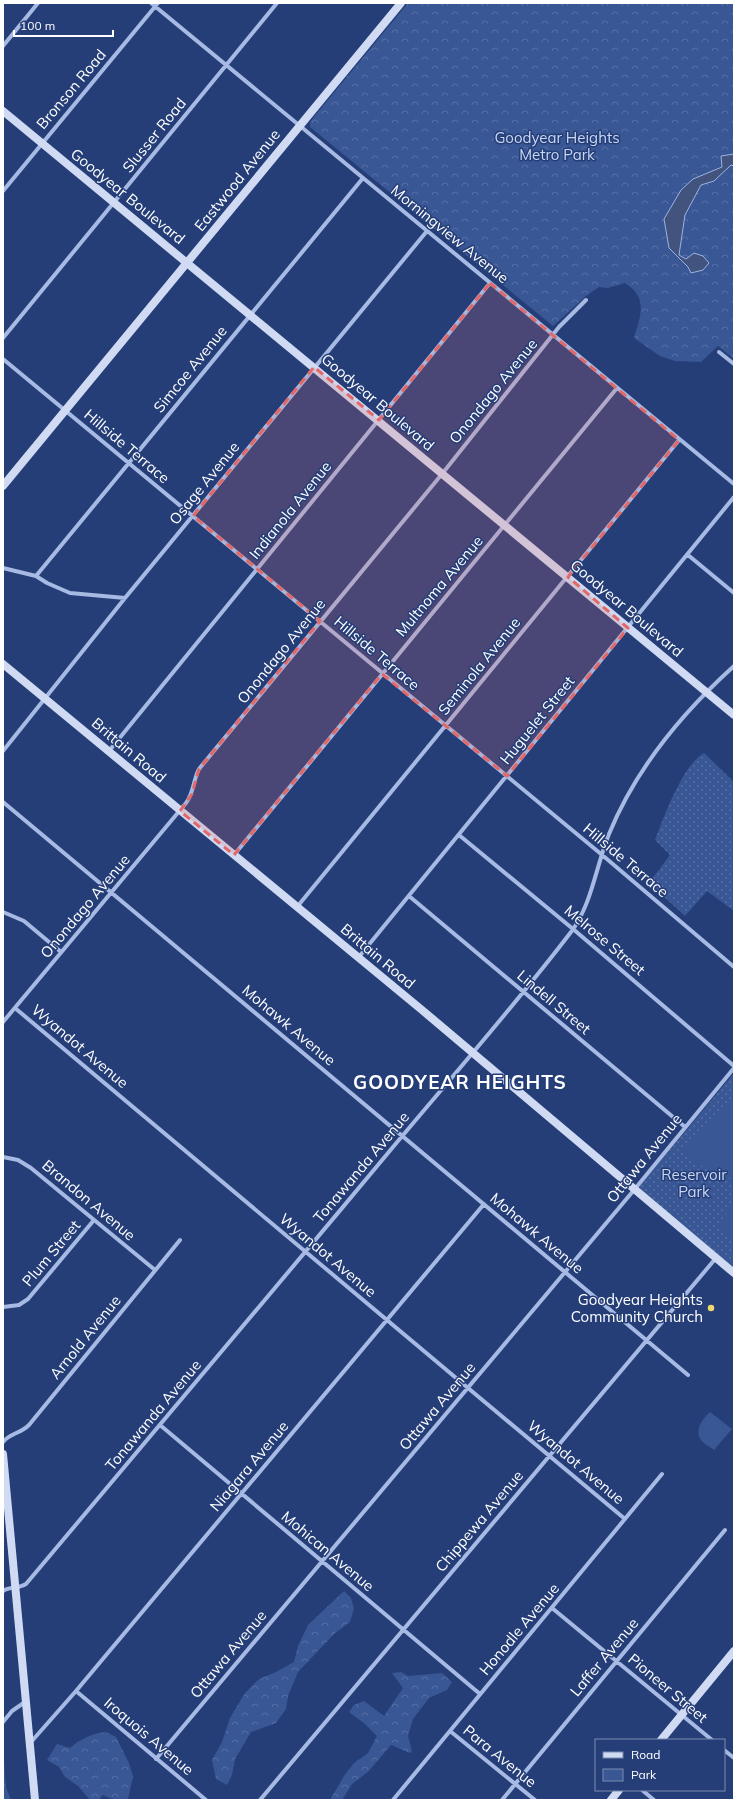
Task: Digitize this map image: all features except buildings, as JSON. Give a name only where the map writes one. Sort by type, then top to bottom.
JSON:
[{"type":"street","points":[[3,46],[38,3]]},
{"type":"street","name":"Morningview Avenue","points":[[151,3],[156,5],[226,65],[734,484]]},
{"type":"street","name":"Slusser Road","points":[[3,338],[277,3]]},
{"type":"street","name":"Eastwood Avenue","points":[[3,486],[401,3]]},
{"type":"street","name":"Bronson Road","points":[[3,191],[156,5]]},
{"type":"street","name":"Goodyear Boulevard","points":[[3,111],[379,420],[442,474],[734,715]]},
{"type":"street","name":"Simcoe Avenue","points":[[36,576],[363,178]]},
{"type":"street","name":"Osage Avenue","points":[[3,751],[46,699],[125,598],[427,231]]},
{"type":"street","name":"Indianola Avenue","points":[[109,752],[490,283]]},
{"type":"street","name":"Onondago Avenue","points":[[3,1022],[180,811],[192,794],[199,769],[442,474],[554,335],[559,326],[586,300]]},
{"type":"street","points":[[719,352],[734,364]]},
{"type":"street","name":"Hillside Terrace","points":[[3,359],[601,854],[734,967]]},
{"type":"street","name":"Multnoma Avenue","points":[[234,855],[617,388]]},
{"type":"street","name":"Seminola Avenue","points":[[297,907],[679,440]]},
{"type":"street","name":"Huguelet Street","points":[[358,958],[734,497]]},
{"type":"street","points":[[688,555],[734,593]]},
{"type":"street","points":[[3,568],[36,576],[47,583],[70,593],[125,598]]},
{"type":"street","name":"Brittain Road","points":[[3,664],[297,907],[734,1273]]},
{"type":"street","name":"Tonawanda Avenue","points":[[3,1591],[8,1588],[26,1584],[306,1252],[573,929],[581,918],[601,854],[610,832],[622,808],[651,759],[672,729],[706,692],[734,666]]},
{"type":"street","name":"Mohawk Avenue","points":[[3,802],[403,1135],[688,1375]]},
{"type":"street","name":"Melrose Street","points":[[459,835],[573,929],[734,1067]]},
{"type":"street","name":"Lindell Street","points":[[408,896],[685,1128]]},
{"type":"street","points":[[3,912],[24,921],[61,952]]},
{"type":"street","name":"Wyandot Avenue","points":[[15,1008],[625,1519]]},
{"type":"street","name":"Ottawa Avenue","points":[[156,1759],[634,1190],[734,1067]]},
{"type":"street","name":"Brandon Avenue","points":[[3,1157],[18,1160],[31,1168],[155,1270]]},
{"type":"street","name":"Niagara Avenue","points":[[30,1742],[76,1691],[484,1204]]},
{"type":"street","name":"Plum Street","points":[[3,1307],[19,1305],[28,1299],[94,1220]]},
{"type":"street","name":"Arnold Avenue","points":[[3,1442],[7,1437],[21,1432],[29,1425],[180,1240]]},
{"type":"street","name":"Chippewa Avenue","points":[[260,1800],[716,1258]]},
{"type":"street","name":"Mohican Avenue","points":[[160,1425],[480,1694]]},
{"type":"street","points":[[3,1454],[35,1800]]},
{"type":"street","name":"Honodle Avenue","points":[[393,1800],[662,1474]]},
{"type":"street","name":"Laffer Avenue","points":[[502,1800],[725,1530]]},
{"type":"street","name":"Pioneer Street","points":[[552,1608],[711,1739]]},
{"type":"street","points":[[662,1739],[733,1654]]},
{"type":"street","name":"Iroquois Avenue","points":[[76,1691],[206,1800]]},
{"type":"street","points":[[3,1722],[12,1711],[25,1702]]},
{"type":"street","name":"Para Avenue","points":[[450,1731],[516,1783],[535,1800]]},
{"type":"street","points":[[725,1751],[734,1758]]},
{"type":"street","points":[[611,1800],[618,1791]]},
{"type":"street","points":[[643,1791],[654,1800]]},
{"type":"highlighted area","points":[[490,283],[554,335],[679,440],[568,577],[628,628],[507,776],[382,674],[234,855],[180,811],[192,794],[199,769],[320,621],[193,516],[314,367],[379,420]]},
{"type":"green space","name":"Goodyear Heights Metro Park","points":[[408,3],[734,3],[734,359],[718,346],[701,362],[675,361],[660,356],[634,338],[639,322],[641,307],[640,300],[632,288],[625,283],[608,288],[599,287],[586,296],[553,326],[310,127],[310,122],[313,118]]},
{"type":"green space","points":[[704,753],[734,782],[734,911],[707,891],[685,916],[649,883],[670,855],[655,840],[668,806],[689,768],[696,759]]},
{"type":"green space","name":"Reservoir Park","points":[[734,1073],[734,1268],[640,1190],[640,1186]]},
{"type":"green space","points":[[734,1096],[734,1179],[719,1174],[699,1164],[683,1148]]},
{"type":"green space","points":[[734,1204],[734,1239],[719,1227],[727,1212]]},
{"type":"green space","points":[[710,1412],[732,1429],[714,1450],[701,1440],[698,1432],[700,1424]]},
{"type":"green space","points":[[344,1591],[351,1598],[354,1608],[350,1622],[335,1633],[298,1672],[288,1696],[286,1709],[276,1723],[251,1732],[235,1759],[232,1775],[227,1785],[216,1779],[212,1760],[222,1742],[230,1718],[245,1693],[259,1679],[294,1662],[298,1646],[308,1625]]},
{"type":"green space","points":[[401,1672],[408,1676],[442,1673],[452,1682],[447,1690],[429,1698],[413,1719],[408,1736],[412,1751],[410,1753],[391,1745],[368,1772],[352,1784],[342,1800],[330,1800],[344,1776],[354,1763],[368,1753],[377,1736],[365,1724],[349,1712],[354,1705],[364,1701],[384,1716],[403,1688],[392,1673]]},
{"type":"green space","points":[[106,1732],[116,1737],[129,1763],[133,1776],[128,1799],[117,1800],[102,1795],[100,1800],[90,1800],[78,1786],[65,1777],[59,1767],[47,1760],[57,1744],[70,1748],[87,1737]]},
{"type":"green space","points":[[3,1749],[6,1787],[11,1800],[3,1800]]},
{"type":"shaded area","points":[[734,154],[734,166],[731,165],[714,181],[701,185],[685,215],[679,255],[686,259],[694,253],[703,256],[709,263],[703,270],[691,273],[688,267],[669,248],[664,219],[681,190],[693,179],[722,167],[721,156]]},
{"type":"place","name":"Goodyear Heights Community Church","points":[[711,1308]]},
{"type":"district","name":"GOODYEAR HEIGHTS","points":[[460,1082]]}]
